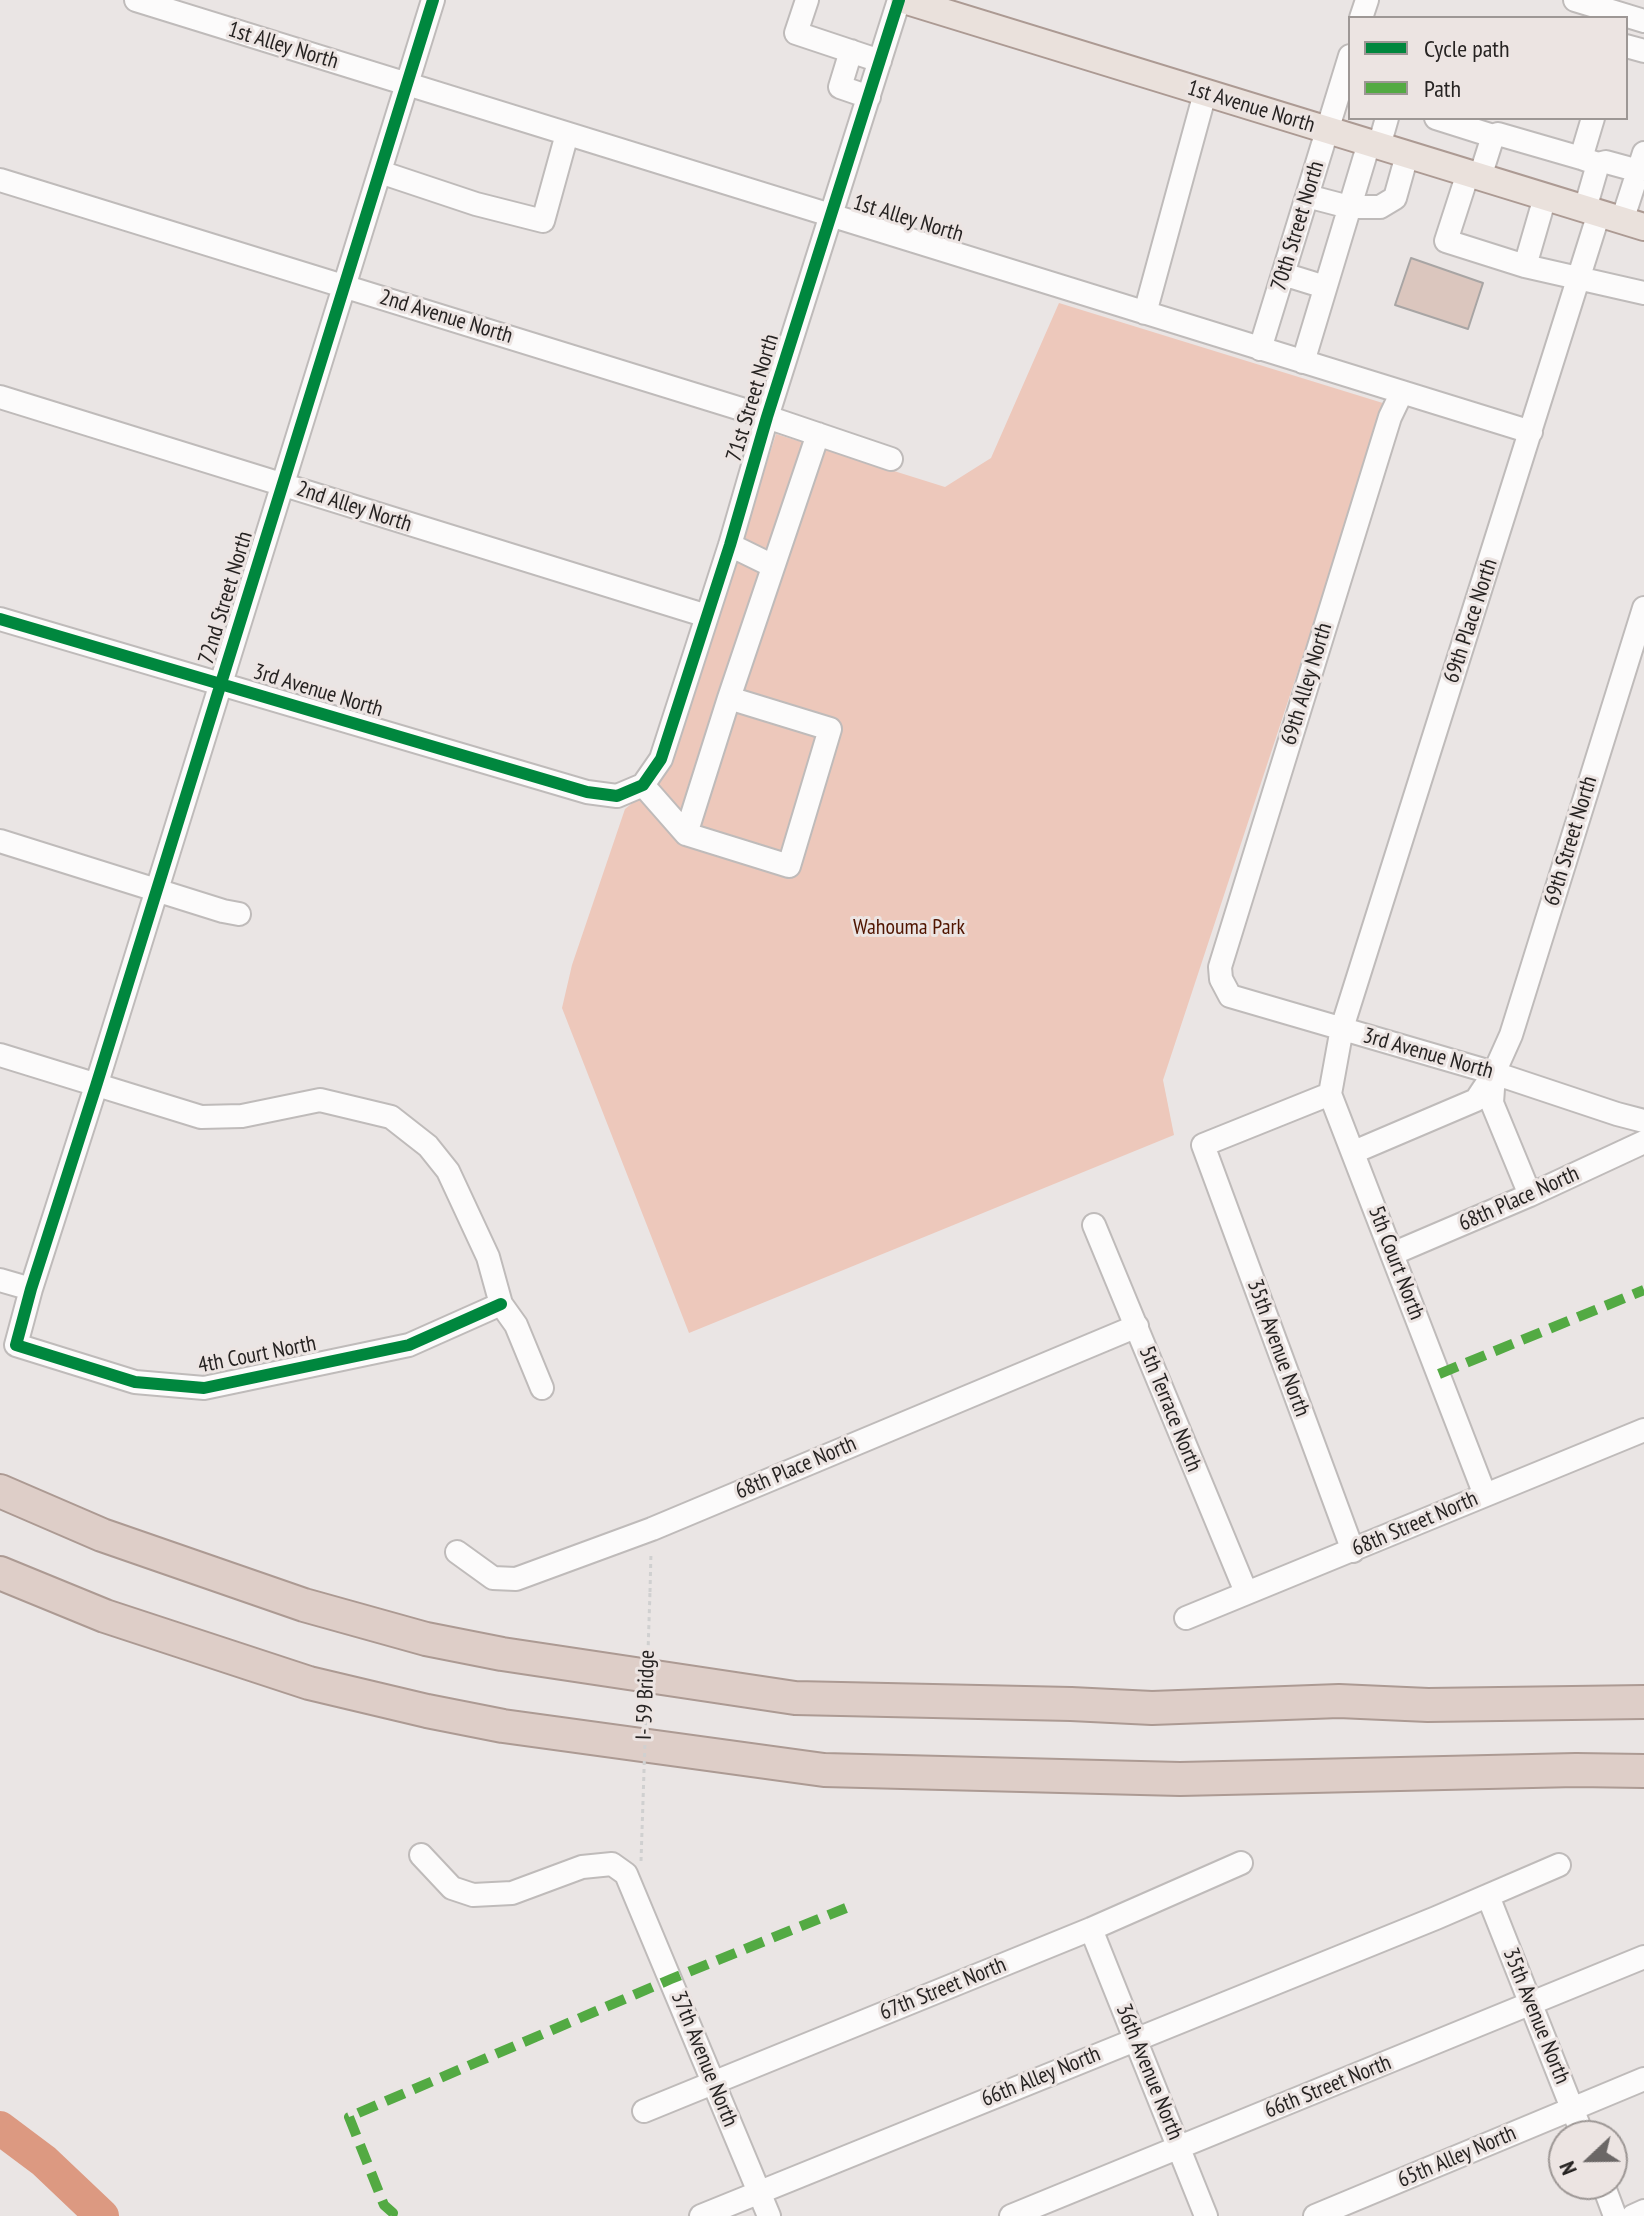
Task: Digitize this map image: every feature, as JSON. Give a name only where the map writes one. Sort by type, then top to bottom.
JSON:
[{"type":"highway","points":[[0,1491],[102,1535],[304,1605],[426,1639],[502,1654],[795,1698],[1152,1708],[1339,1701],[1428,1705],[1644,1702]]},
{"type":"highway","points":[[0,1573],[105,1616],[309,1683],[503,1726],[824,1770],[1180,1779],[1644,1771]]},
{"type":"main road","name":"1st Avenue North","points":[[902,0],[1613,218]]},
{"type":"street","name":"1st Alley North","points":[[136,0],[1531,432]]},
{"type":"street","name":"72nd Street North","points":[[16,1345],[433,0]]},
{"type":"street","points":[[807,0],[796,33],[880,61]]},
{"type":"street","name":"71st Street North","points":[[634,789],[661,759],[880,61],[902,0]]},
{"type":"street","points":[[1575,0],[1628,16]]},
{"type":"street","points":[[851,51],[840,87],[869,97]]},
{"type":"street","name":"70th Street North","points":[[1260,349],[1348,63]]},
{"type":"street","points":[[1145,313],[1205,93]]},
{"type":"street","points":[[1303,362],[1349,207],[1386,120]]},
{"type":"street","points":[[1442,120],[1590,161],[1641,162],[1613,218]]},
{"type":"street","points":[[1593,120],[1590,161],[1613,218]]},
{"type":"street","points":[[380,172],[476,204],[543,221],[567,134]]},
{"type":"street","points":[[1493,136],[1446,241],[1525,266],[1644,293]]},
{"type":"street","points":[[1307,196],[1349,207],[1380,207],[1395,198],[1407,155]]},
{"type":"street","name":"2nd Avenue North","points":[[0,180],[767,417],[891,459]]},
{"type":"street","points":[[1525,266],[1545,197]]},
{"type":"street","name":"69th Place North","points":[[1342,1028],[1579,278],[1613,218]]},
{"type":"street","points":[[1283,274],[1325,287]]},
{"type":"street","name":"69th Alley North","points":[[1221,979],[1220,967],[1390,417],[1402,392]]},
{"type":"street","name":"2nd Alley North","points":[[0,397],[707,616]]},
{"type":"street","points":[[686,834],[818,434]]},
{"type":"street","points":[[730,545],[773,566]]},
{"type":"street","name":"69th Street North","points":[[1494,1073],[1511,1035],[1644,608]]},
{"type":"street","name":"3rd Avenue North","points":[[0,619],[587,792],[617,796],[634,789]]},
{"type":"street","points":[[634,789],[686,834],[789,866],[830,729],[729,698]]},
{"type":"street","points":[[0,841],[239,914]]},
{"type":"street","name":"3rd Avenue North","points":[[1221,979],[1230,996],[1494,1073],[1644,1121]]},
{"type":"street","points":[[1330,1094],[1342,1028]]},
{"type":"street","points":[[0,1055],[201,1117],[242,1116],[320,1100],[391,1117],[428,1146],[448,1171],[488,1257],[501,1304],[516,1325],[542,1388]]},
{"type":"street","points":[[1354,1152],[1476,1100],[1494,1073]]},
{"type":"street","points":[[1494,1073],[1492,1103],[1530,1195]]},
{"type":"street","name":"35th Avenue North","points":[[1330,1094],[1203,1145],[1353,1551]]},
{"type":"street","name":"5th Court North","points":[[1330,1094],[1485,1495]]},
{"type":"street","name":"68th Place North","points":[[1392,1254],[1644,1142]]},
{"type":"street","name":"5th Terrace North","points":[[1094,1225],[1246,1592]]},
{"type":"street","points":[[0,1280],[31,1289]]},
{"type":"street","name":"4th Court North","points":[[16,1345],[135,1382],[204,1388],[409,1345],[501,1304]]},
{"type":"street","name":"68th Place North","points":[[457,1552],[493,1578],[516,1579],[652,1529],[1137,1326]]},
{"type":"street","name":"68th Street North","points":[[1186,1618],[1644,1430]]},
{"type":"street","name":"37th Avenue North","points":[[421,1855],[452,1888],[473,1895],[512,1893],[582,1867],[612,1864],[626,1874],[769,2216]]},
{"type":"street","name":"67th Street North","points":[[644,2111],[1091,1929],[1241,1863]]},
{"type":"street","name":"66th Alley North","points":[[701,2216],[1559,1865]]},
{"type":"street","name":"35th Avenue North","points":[[1488,1896],[1577,2120]]},
{"type":"street","name":"36th Avenue North","points":[[1091,1929],[1206,2216]]},
{"type":"street","name":"66th Street North","points":[[1011,2216],[1644,1957]]},
{"type":"street","name":"65th Alley North","points":[[1315,2216],[1644,2079]]},
{"type":"street","points":[[1633,2216],[1644,2211]]},
{"type":"green space","name":"Wahouma Park","points":[[1059,303],[1386,404],[1163,1080],[1174,1135],[689,1333],[562,1008],[572,965],[625,809],[657,783],[671,764],[776,434],[945,487],[991,458]]},
{"type":"building","points":[[1411,258],[1483,283],[1468,329],[1395,305]]},
{"type":"waterway","points":[[0,2128],[44,2161],[102,2216]]},
{"type":"marked path","points":[[1439,1374],[1644,1290]]},
{"type":"marked path","points":[[392,2216],[393,2213],[384,2205],[349,2117],[846,1908]]},
{"type":"cycle path","points":[[433,0],[16,1345],[135,1382],[204,1388],[409,1345],[501,1304]]},
{"type":"cycle path","points":[[0,619],[587,792],[617,796],[643,785],[661,759],[899,0]]}]
